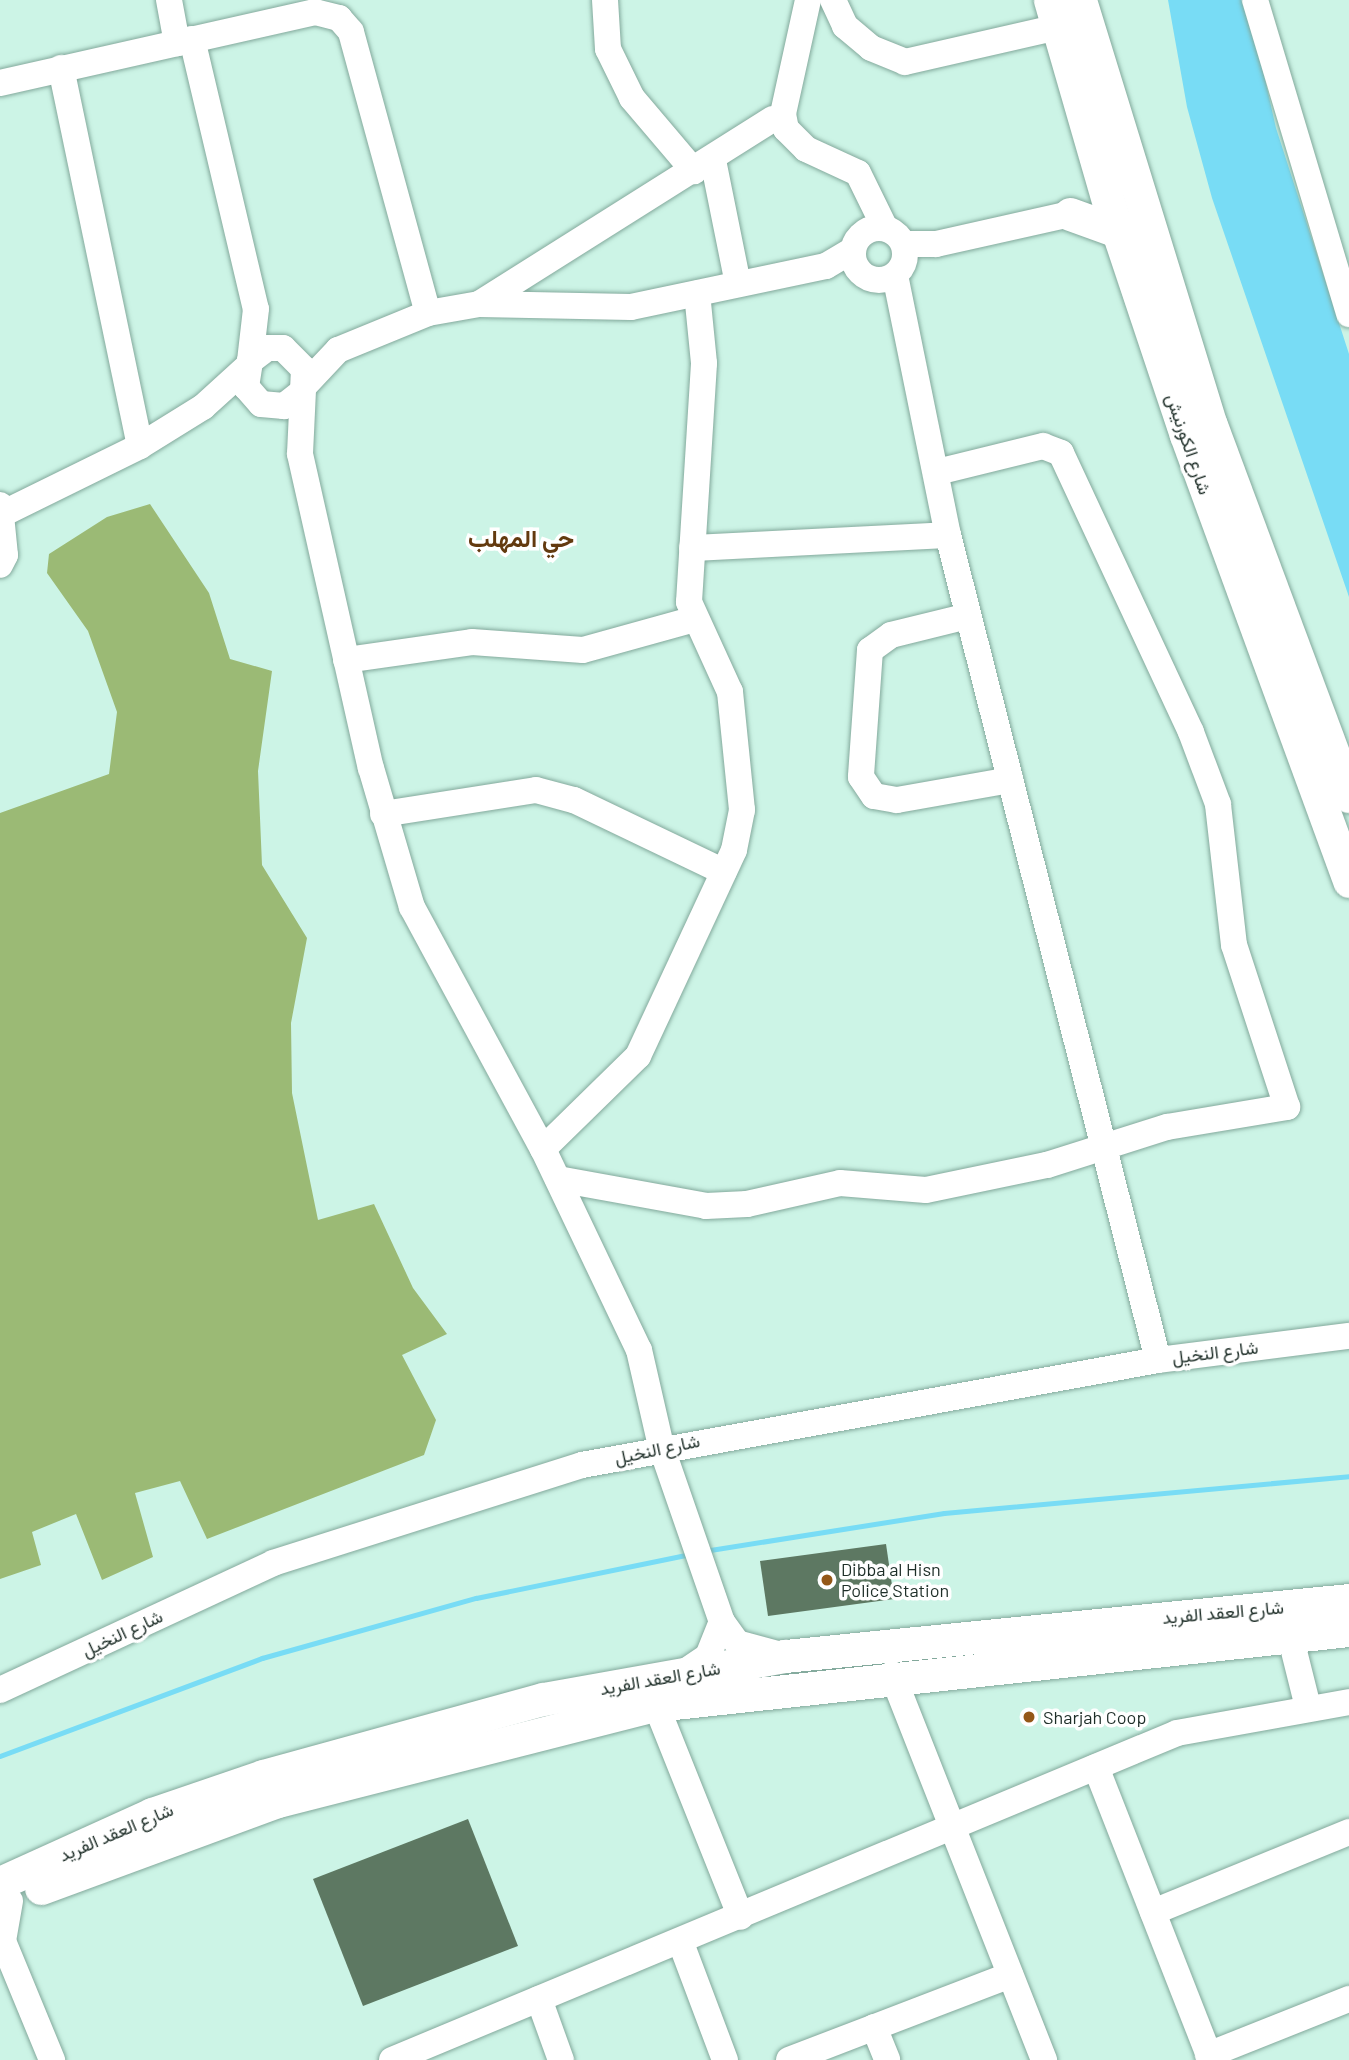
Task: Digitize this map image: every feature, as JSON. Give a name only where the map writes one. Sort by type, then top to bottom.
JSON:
[{"type":"main road","name":"شارع الكورنيش","points":[[1060,10],[1093,46],[1181,329],[1276,604],[1349,796]]},
{"type":"main road","name":"شارع الكورنيش","points":[[1060,10],[1117,231],[1349,881]]},
{"type":"main road","points":[[1102,181],[1070,214],[1117,231]]},
{"type":"main road","points":[[1181,329],[1213,355]]},
{"type":"main road","points":[[1276,604],[1291,569]]},
{"type":"main road","name":"شارع العقد الفريد","points":[[3,1896],[152,1814],[263,1776],[543,1699],[785,1656],[1349,1600]]},
{"type":"main road","name":"شارع العقد الفريد","points":[[3,1896],[278,1801],[656,1705],[892,1674],[1349,1630]]},
{"type":"street","points":[[169,0],[185,41],[256,309],[286,349],[301,362],[303,389],[300,454],[383,814],[412,907],[543,1149],[639,1350],[661,1446],[722,1622],[737,1643],[785,1656]]},
{"type":"street","points":[[605,0],[608,49],[632,98],[704,165],[738,284]]},
{"type":"street","points":[[808,0],[785,103],[786,129],[806,149],[849,164],[870,198],[881,255],[897,305],[937,472],[948,535],[968,616],[1157,1360]]},
{"type":"street","points":[[833,0],[845,26],[871,48],[905,62],[1060,10]]},
{"type":"street","points":[[1255,0],[1349,314]]},
{"type":"street","points":[[0,83],[315,12],[343,9],[428,313]]},
{"type":"street","points":[[61,68],[140,446]]},
{"type":"street","points":[[479,304],[704,165],[773,119]]},
{"type":"street","points":[[0,565],[1,511],[140,446],[203,407],[267,348],[338,350],[428,313],[479,304],[631,307],[1070,214]]},
{"type":"street","points":[[543,1149],[638,1056],[734,850],[742,783],[730,692],[689,602],[704,363],[698,293]]},
{"type":"street","points":[[256,309],[246,387],[264,405],[300,454]]},
{"type":"street","points":[[203,407],[291,403],[338,350]]},
{"type":"street","points":[[558,1179],[728,1206],[840,1183],[905,1191],[959,1186],[1104,1148],[1167,1127],[1287,1107],[1234,945],[1218,804],[1191,732],[1059,449],[1044,446],[937,472]]},
{"type":"street","points":[[692,548],[948,535]]},
{"type":"street","points":[[968,616],[891,635],[870,650],[861,777],[874,796],[897,800],[1010,780]]},
{"type":"street","points":[[346,660],[472,642],[583,650],[695,619]]},
{"type":"street","points":[[383,814],[536,790],[574,800],[724,872]]},
{"type":"street","name":"شارع النخيل","points":[[0,1690],[286,1559],[504,1487],[661,1446],[1157,1360],[1349,1336]]},
{"type":"street","points":[[680,1674],[708,1656],[722,1622]]},
{"type":"street","points":[[1290,1635],[1308,1707]]},
{"type":"street","points":[[892,1674],[1044,2060]]},
{"type":"street","points":[[393,2060],[1195,1727],[1349,1702]]},
{"type":"street","points":[[656,1705],[741,1916]]},
{"type":"street","points":[[1097,1767],[1210,2057],[1349,1999]]},
{"type":"street","points":[[1153,1912],[1347,1840]]},
{"type":"street","points":[[3,1896],[1,1940],[52,2060]]},
{"type":"street","points":[[681,1942],[724,2060]]},
{"type":"street","points":[[789,2060],[1010,1975]]},
{"type":"street","points":[[539,1999],[561,2060]]},
{"type":"street","points":[[874,2027],[887,2060]]},
{"type":"green space","points":[[150,504],[209,593],[230,659],[272,671],[258,771],[262,865],[307,938],[291,1023],[292,1093],[318,1220],[374,1204],[413,1288],[447,1334],[402,1355],[436,1420],[424,1455],[207,1539],[180,1481],[135,1493],[153,1557],[102,1580],[76,1514],[32,1532],[41,1565],[0,1579],[0,813],[109,774],[117,712],[88,631],[47,573],[49,554],[107,517]]},
{"type":"water","points":[[1168,0],[1247,0],[1276,128],[1349,354],[1349,597],[1212,198],[1187,107]]},
{"type":"building","name":"Dibba al Hisn Police Station","points":[[886,1544],[894,1599],[768,1616],[760,1561]]},
{"type":"building","points":[[468,1819],[518,1946],[363,2006],[313,1879]]},
{"type":"waterway","points":[[704,1551],[944,1513],[1349,1476]]},
{"type":"waterway","points":[[0,1756],[262,1658],[476,1598],[691,1554]]},
{"type":"place","name":"Dibba al Hisn Police Station","points":[[827,1580]]},
{"type":"place","name":"Sharjah Coop","points":[[1029,1717]]},
{"type":"district","name":"حي المهلب","points":[[521,538]]}]
